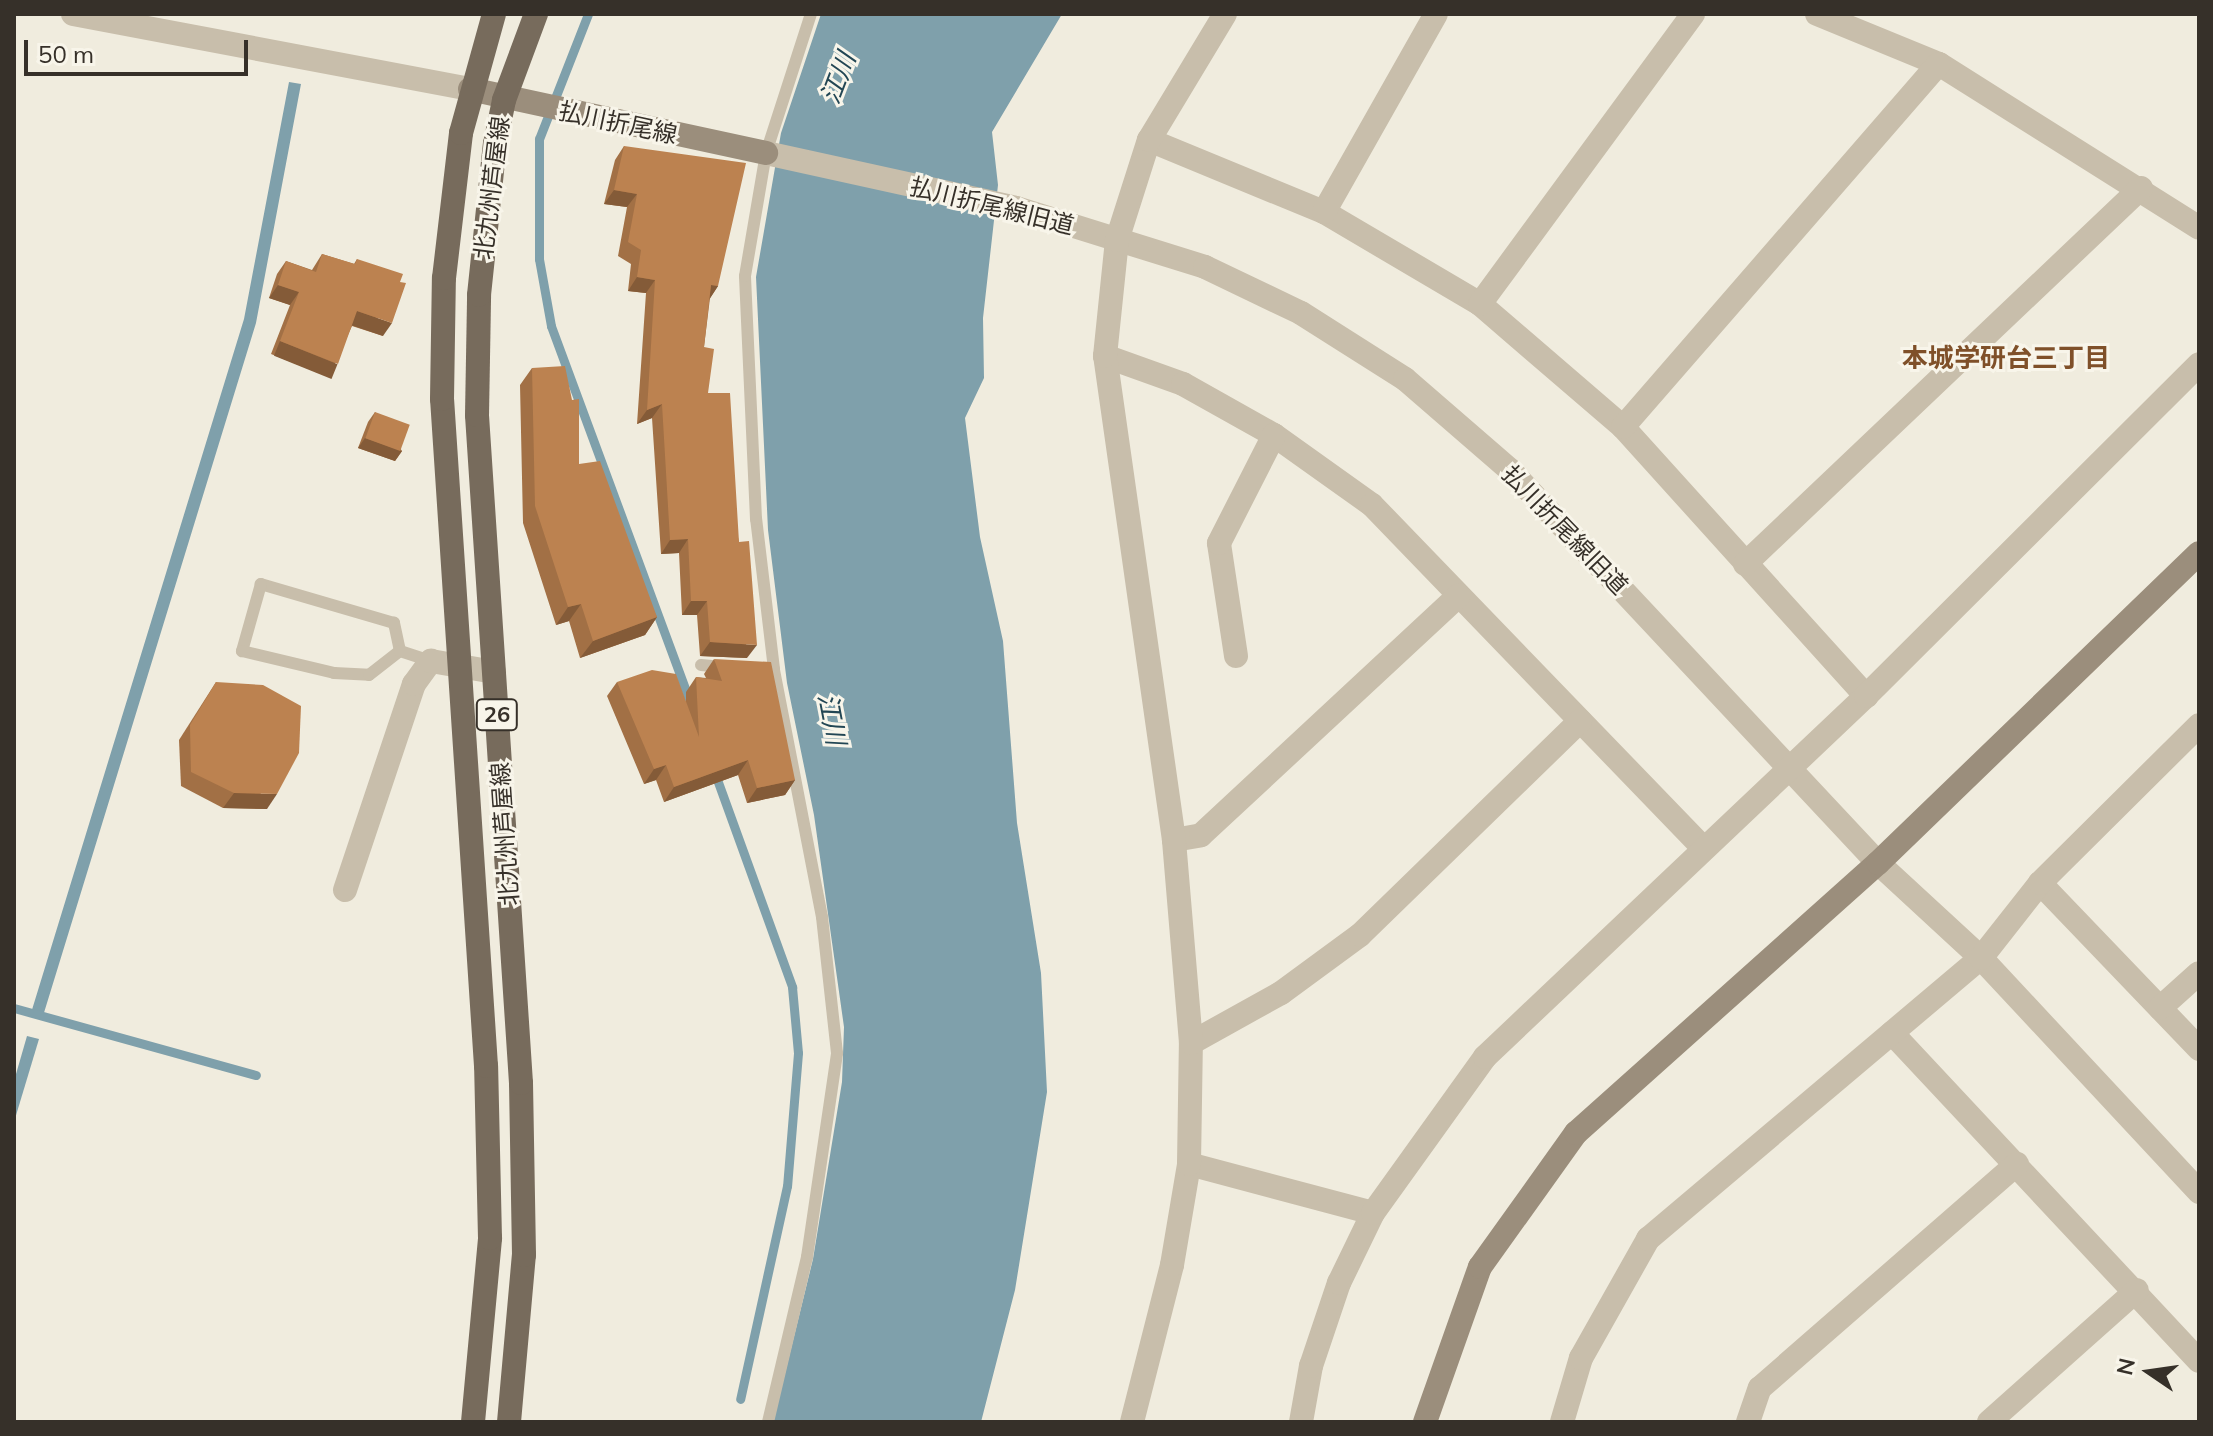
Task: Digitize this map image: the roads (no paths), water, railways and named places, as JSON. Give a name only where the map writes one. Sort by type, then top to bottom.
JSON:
[{"type":"main road","name":"北九州芦屋線","points":[[473,1422],[490,1238],[487,1113],[442,399],[444,278],[470,89],[494,14]]},
{"type":"main road","name":"北九州芦屋線","points":[[509,1422],[524,1255],[521,1083],[477,415],[479,310],[504,100],[536,14]]},
{"type":"street","points":[[73,14],[470,89]]},
{"type":"street","points":[[1132,1422],[1172,1265],[1189,1164],[1191,1043],[1174,840],[1105,356],[1117,240],[1149,140],[1225,14]]},
{"type":"street","points":[[1324,212],[1436,14]]},
{"type":"street","points":[[1480,304],[1693,14]]},
{"type":"street","points":[[1817,14],[1939,64],[2141,188],[2199,228]]},
{"type":"street","points":[[1623,427],[1939,64]]},
{"type":"street","name":"払川折尾線","points":[[470,89],[504,100],[772,155]]},
{"type":"street","points":[[1149,140],[1324,212],[1480,304],[1623,427],[1866,696]]},
{"type":"street","name":"払川折尾線旧道","points":[[772,155],[1016,208],[1205,267],[1287,306],[1405,379],[1510,470],[1878,863],[1981,958],[2199,1192]]},
{"type":"street","points":[[1745,564],[2141,188]]},
{"type":"street","points":[[1105,356],[1183,384],[1274,435],[1372,505],[1703,848]]},
{"type":"street","points":[[1301,1422],[1315,1352],[1339,1283],[1373,1213],[1485,1057],[1703,848],[1791,769],[2199,364]]},
{"type":"street","points":[[1236,656],[1219,543],[1274,435]]},
{"type":"street","points":[[1425,1422],[1480,1267],[1576,1133],[1878,863],[2199,553]]},
{"type":"street","points":[[1174,840],[1201,835],[1459,595]]},
{"type":"street","points":[[345,890],[414,684],[431,661],[494,672]]},
{"type":"street","points":[[1191,1043],[1281,993],[1360,935],[1580,721]]},
{"type":"street","points":[[1562,1422],[1581,1358],[1648,1239],[1981,958],[2040,883],[2199,725]]},
{"type":"street","points":[[2040,883],[2199,1049]]},
{"type":"street","points":[[2160,1008],[2199,973]]},
{"type":"street","points":[[1892,1033],[2137,1290],[2199,1361]]},
{"type":"street","points":[[1189,1164],[1373,1213]]},
{"type":"street","points":[[1748,1422],[1760,1388],[2017,1164]]},
{"type":"street","points":[[1989,1422],[2137,1290]]},
{"type":"lane","points":[[768,1422],[807,1257],[837,1053],[822,917],[774,669],[756,519],[745,276],[772,155],[811,14]]},
{"type":"lane","points":[[261,584],[394,623],[400,651],[369,675],[334,673],[242,651],[261,584]]},
{"type":"lane","points":[[400,651],[431,661]]},
{"type":"lane","points":[[701,665],[745,668]]},
{"type":"lane","points":[[759,668],[774,669]]},
{"type":"water","name":"江川","points":[[821,14],[1062,14],[992,132],[998,185],[983,318],[984,378],[965,418],[980,537],[1003,641],[1017,823],[1041,973],[1047,1092],[1015,1290],[981,1422],[773,1422],[813,1259],[842,1082],[844,1027],[814,815],[787,683],[768,530],[756,277],[781,133]]},
{"type":"water","points":[[289,82],[301,84],[256,323],[43,1016],[31,1013],[244,319]]},
{"type":"water","points":[[27,1036],[39,1039],[14,1122],[14,1081]]},
{"type":"waterway","points":[[588,14],[539,139],[539,259],[551,326],[689,700]]},
{"type":"waterway","points":[[714,771],[792,987],[798,1053],[787,1186],[740,1399]]},
{"type":"waterway","points":[[14,1008],[256,1075]]},
{"type":"district","name":"本城学研台三丁目","points":[[2006,358]]}]
